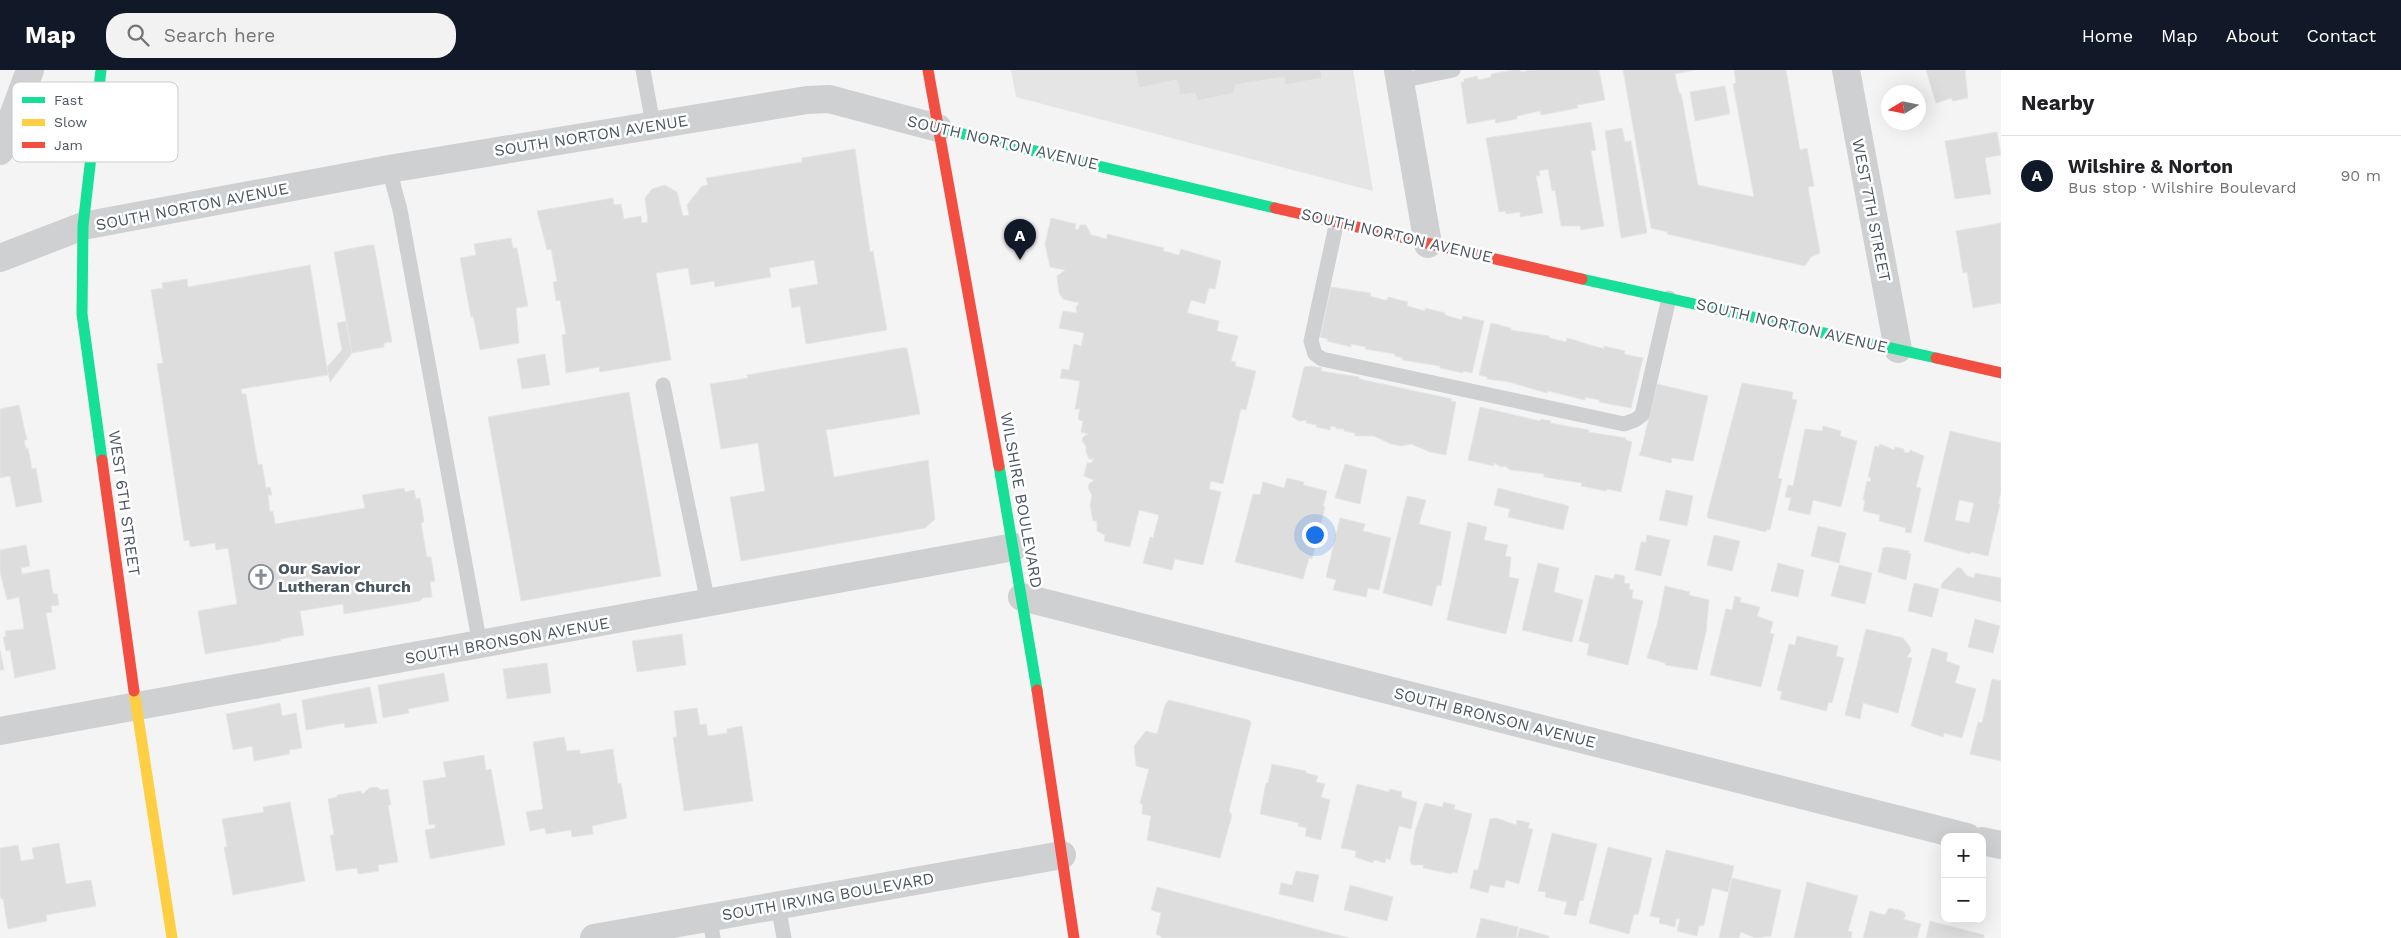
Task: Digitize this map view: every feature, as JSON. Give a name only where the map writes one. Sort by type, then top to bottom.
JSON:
[{"type":"main road","name":"WILSHIRE BOULEVARD","points":[[928,70],[1014,547],[1074,938]]},
{"type":"main road","name":"SOUTH NORTON AVENUE","points":[[938,128],[1428,244],[2001,373]]},
{"type":"main road","name":"WEST 6TH STREET","points":[[90,162],[83,226],[82,314],[136,708],[172,938]]},
{"type":"street","points":[[26,82],[30,70]]},
{"type":"street","name":"WEST 7TH STREET","points":[[1846,70],[1898,349]]},
{"type":"street","points":[[1399,75],[1428,244]]},
{"type":"street","name":"SOUTH NORTON AVENUE","points":[[0,258],[83,226],[389,169],[807,100],[829,99],[938,128]]},
{"type":"street","points":[[0,151],[12,119]]},
{"type":"street","name":"SOUTH BRONSON AVENUE","points":[[0,731],[136,708],[1014,547]]},
{"type":"street","name":"SOUTH BRONSON AVENUE","points":[[1022,597],[1951,833]]},
{"type":"street","points":[[1986,842],[2001,845]]},
{"type":"street","name":"SOUTH IRVING BOULEVARD","points":[[594,938],[711,928],[778,905],[1062,855]]},
{"type":"lane","points":[[643,70],[653,124]]},
{"type":"lane","points":[[1399,75],[1454,70]]},
{"type":"lane","points":[[389,169],[400,210],[480,644]]},
{"type":"lane","points":[[1337,221],[1311,341],[1315,354],[1322,359],[1624,424],[1636,420],[1642,415],[1668,298]]},
{"type":"lane","points":[[663,385],[708,603]]},
{"type":"lane","points":[[778,905],[784,938]]},
{"type":"shaded area","points":[[1011,70],[1353,70],[1373,191],[1016,97]]},
{"type":"building","points":[[1135,70],[1321,70],[1322,78],[1285,85],[1284,77],[1235,85],[1234,93],[1197,101],[1195,93],[1180,95],[1177,80],[1139,88]]},
{"type":"building","points":[[1521,70],[1521,72],[1531,70],[1599,70],[1605,100],[1577,105],[1578,108],[1541,115],[1540,111],[1517,116],[1517,119],[1496,123],[1495,119],[1467,124],[1461,82],[1464,82],[1464,79],[1477,76],[1478,80],[1491,77],[1491,74]]},
{"type":"building","points":[[1623,70],[1695,70],[1675,74],[1679,93],[1681,93],[1698,185],[1754,197],[1733,84],[1736,83],[1734,70],[1786,70],[1800,150],[1807,148],[1814,186],[1808,187],[1820,253],[1811,257],[1805,266],[1667,234],[1668,232],[1651,228]]},
{"type":"building","points":[[1926,70],[1965,70],[1968,98],[1952,101],[1952,98],[1936,103]]},
{"type":"building","points":[[1725,86],[1730,114],[1695,121],[1690,92]]},
{"type":"building","points":[[1591,122],[1596,150],[1591,151],[1604,226],[1581,230],[1580,226],[1561,226],[1555,190],[1552,191],[1548,169],[1539,171],[1540,176],[1536,176],[1543,213],[1520,217],[1520,212],[1506,214],[1505,211],[1499,212],[1486,138]]},
{"type":"building","points":[[1622,128],[1625,142],[1631,141],[1647,233],[1621,238],[1605,131]]},
{"type":"building","points":[[1997,132],[2001,155],[1985,158],[1991,194],[1955,199],[1945,141]]},
{"type":"building","points":[[855,149],[870,252],[873,251],[887,330],[806,344],[800,306],[792,308],[789,289],[818,284],[814,260],[769,268],[771,277],[715,287],[714,281],[691,285],[688,268],[656,273],[671,360],[600,372],[599,367],[566,373],[562,335],[566,334],[560,300],[556,301],[553,282],[557,281],[551,249],[547,250],[537,211],[613,198],[614,205],[621,204],[624,219],[641,216],[642,223],[648,222],[645,198],[652,189],[665,185],[677,192],[683,216],[689,215],[687,205],[702,186],[708,185],[706,178],[802,162],[802,158]]},
{"type":"building","points":[[1051,218],[1076,224],[1075,229],[1078,230],[1080,225],[1086,225],[1091,235],[1107,239],[1107,234],[1164,248],[1163,251],[1179,255],[1181,249],[1221,261],[1215,289],[1209,288],[1205,304],[1191,300],[1187,313],[1219,321],[1217,331],[1238,336],[1231,361],[1236,362],[1235,366],[1256,371],[1246,410],[1241,409],[1223,484],[1211,481],[1209,489],[1221,492],[1203,565],[1175,559],[1172,570],[1143,563],[1150,537],[1153,538],[1159,515],[1139,510],[1130,547],[1104,541],[1105,535],[1097,531],[1097,521],[1093,521],[1090,505],[1092,495],[1088,488],[1089,484],[1094,480],[1084,476],[1087,463],[1091,463],[1094,459],[1089,459],[1086,452],[1086,446],[1082,441],[1083,437],[1088,434],[1081,432],[1083,421],[1079,420],[1078,417],[1080,409],[1075,409],[1080,381],[1060,378],[1062,369],[1069,370],[1074,344],[1081,346],[1084,333],[1059,328],[1063,311],[1077,313],[1076,307],[1079,303],[1063,299],[1059,293],[1057,276],[1065,270],[1050,267],[1045,244]]},
{"type":"building","points":[[2001,223],[2001,303],[1973,308],[1967,272],[1963,273],[1956,231]]},
{"type":"building","points":[[511,238],[513,248],[517,248],[528,306],[516,308],[519,343],[480,350],[473,316],[471,317],[460,258],[476,255],[474,244]]},
{"type":"building","points":[[374,245],[392,342],[384,343],[384,347],[352,353],[334,252]]},
{"type":"building","points":[[310,265],[328,375],[241,389],[242,394],[246,394],[258,465],[262,464],[266,488],[270,487],[272,495],[268,495],[270,512],[273,511],[275,524],[365,508],[362,495],[404,488],[405,492],[414,490],[416,499],[420,498],[424,522],[421,523],[427,557],[431,557],[435,581],[430,582],[432,597],[423,598],[420,601],[344,614],[343,604],[300,611],[304,635],[280,639],[281,641],[205,654],[198,611],[237,604],[228,548],[216,550],[215,543],[190,547],[189,540],[184,541],[157,364],[163,363],[151,290],[163,288],[162,283],[187,279],[188,287]]},
{"type":"building","points":[[1331,287],[1371,293],[1370,296],[1384,300],[1387,300],[1388,297],[1408,302],[1407,306],[1425,311],[1425,308],[1445,313],[1445,315],[1462,320],[1463,316],[1484,321],[1472,373],[1463,371],[1463,373],[1440,368],[1440,366],[1402,360],[1403,358],[1395,356],[1395,354],[1365,349],[1366,347],[1351,344],[1351,347],[1327,341],[1328,339],[1320,337]]},
{"type":"building","points":[[346,321],[352,353],[330,382],[327,367],[342,350],[337,323]]},
{"type":"building","points":[[1491,323],[1511,328],[1511,330],[1549,336],[1549,338],[1566,342],[1567,338],[1604,349],[1604,346],[1625,351],[1624,354],[1643,358],[1631,408],[1599,402],[1600,400],[1585,397],[1585,400],[1548,391],[1547,393],[1509,382],[1487,379],[1487,377],[1479,375]]},
{"type":"building","points":[[907,348],[920,414],[826,430],[834,477],[928,460],[935,519],[925,528],[741,561],[730,497],[765,491],[758,443],[721,449],[710,384],[748,378],[747,375]]},
{"type":"building","points":[[545,354],[550,385],[522,389],[517,359]]},
{"type":"building","points":[[1304,367],[1322,368],[1321,371],[1359,377],[1359,379],[1452,399],[1451,401],[1456,402],[1446,455],[1430,452],[1411,444],[1401,446],[1391,444],[1374,436],[1355,436],[1355,433],[1344,431],[1344,429],[1336,429],[1336,427],[1331,426],[1330,430],[1316,427],[1317,425],[1306,423],[1307,420],[1299,421],[1292,417]]},
{"type":"building","points":[[1742,383],[1793,392],[1792,399],[1797,400],[1778,478],[1782,479],[1770,530],[1767,529],[1766,532],[1708,518],[1707,515]]},
{"type":"building","points":[[1657,384],[1708,396],[1693,461],[1672,458],[1671,463],[1639,455]]},
{"type":"building","points":[[629,392],[661,576],[521,601],[488,417]]},
{"type":"building","points":[[19,405],[27,440],[24,440],[26,449],[28,448],[32,469],[36,468],[42,502],[16,507],[10,476],[0,478],[0,409]]},
{"type":"building","points":[[1480,407],[1540,421],[1541,419],[1551,421],[1550,423],[1589,430],[1588,432],[1626,438],[1626,440],[1632,442],[1621,492],[1581,486],[1582,483],[1544,477],[1544,474],[1511,470],[1507,466],[1501,467],[1494,463],[1494,466],[1468,460]]},
{"type":"building","points":[[1823,426],[1841,431],[1840,436],[1857,441],[1841,507],[1813,500],[1810,515],[1788,510],[1791,498],[1785,497],[1788,485],[1793,486],[1805,429],[1822,431]]},
{"type":"building","points":[[1950,431],[2001,443],[2001,492],[1998,504],[2000,504],[1988,556],[1971,552],[1970,554],[1924,541]],"holes":[[[1959,500],[1974,503],[1969,523],[1955,520]]]},
{"type":"building","points":[[1880,444],[1894,450],[1895,447],[1904,449],[1904,452],[1909,453],[1910,450],[1924,456],[1916,487],[1921,488],[1911,533],[1905,532],[1906,528],[1879,521],[1880,515],[1863,511],[1865,500],[1863,500],[1867,481],[1870,482],[1871,478],[1868,477],[1875,446],[1879,447]]},
{"type":"building","points":[[1345,464],[1367,470],[1360,504],[1335,498]]},
{"type":"building","points":[[1287,478],[1304,482],[1303,485],[1327,491],[1312,559],[1309,558],[1303,579],[1235,562],[1253,494],[1260,495],[1263,482],[1284,488]]},
{"type":"building","points":[[1498,488],[1569,506],[1563,530],[1508,517],[1510,509],[1494,505]]},
{"type":"building","points":[[1666,490],[1693,496],[1687,526],[1659,520]]},
{"type":"building","points":[[1407,496],[1426,500],[1419,524],[1451,532],[1441,586],[1437,585],[1432,606],[1383,593]]},
{"type":"building","points":[[1340,518],[1365,524],[1363,531],[1391,538],[1379,590],[1368,588],[1366,597],[1333,590],[1336,580],[1326,577]]},
{"type":"building","points":[[1468,522],[1487,527],[1484,540],[1508,545],[1505,556],[1511,557],[1509,577],[1519,579],[1506,634],[1447,620]]},
{"type":"building","points":[[1818,526],[1846,533],[1839,563],[1811,556]]},
{"type":"building","points":[[1647,535],[1670,540],[1661,576],[1635,570],[1641,542],[1646,542]]},
{"type":"building","points":[[1714,535],[1740,541],[1732,571],[1707,565]]},
{"type":"building","points":[[26,545],[30,566],[21,568],[22,574],[49,569],[53,594],[57,594],[59,605],[51,606],[52,612],[46,613],[56,669],[15,678],[10,650],[6,651],[3,637],[6,636],[5,631],[24,629],[19,597],[7,600],[0,572],[0,550]]},
{"type":"building","points":[[1883,548],[1909,551],[1908,553],[1911,554],[1906,580],[1878,572]]},
{"type":"building","points":[[1538,563],[1559,568],[1554,592],[1583,600],[1572,642],[1522,630]]},
{"type":"building","points":[[1778,563],[1804,570],[1798,597],[1771,591]]},
{"type":"building","points":[[1839,565],[1872,573],[1865,604],[1831,596]]},
{"type":"building","points":[[1957,568],[1961,568],[1967,576],[1974,578],[1975,573],[2001,578],[2001,602],[1941,588],[1942,583]]},
{"type":"building","points":[[1615,574],[1625,576],[1624,583],[1630,584],[1629,589],[1633,590],[1632,598],[1643,601],[1628,665],[1587,655],[1589,644],[1579,641],[1595,575],[1613,579]]},
{"type":"building","points":[[1914,583],[1939,589],[1932,617],[1908,611]]},
{"type":"building","points":[[1665,586],[1690,592],[1689,595],[1709,600],[1706,632],[1697,670],[1665,665],[1665,663],[1647,658],[1658,621]]},
{"type":"building","points":[[1735,596],[1741,598],[1740,602],[1760,607],[1757,616],[1773,622],[1770,633],[1774,634],[1761,687],[1710,675],[1726,609],[1732,610]]},
{"type":"building","points":[[1975,619],[2000,626],[1993,653],[1968,647]]},
{"type":"building","points":[[1866,629],[1903,638],[1911,651],[1907,657],[1912,658],[1898,713],[1863,703],[1860,719],[1845,715]]},
{"type":"building","points":[[682,634],[686,665],[637,672],[632,641]]},
{"type":"building","points":[[1797,636],[1838,646],[1836,656],[1844,658],[1832,703],[1829,702],[1826,711],[1780,699],[1782,692],[1777,690],[1789,644],[1795,645]]},
{"type":"building","points":[[1932,648],[1948,653],[1946,661],[1960,666],[1955,683],[1976,689],[1962,738],[1944,733],[1943,737],[1911,726]]},
{"type":"building","points":[[0,650],[4,670],[0,670]]},
{"type":"building","points":[[547,663],[551,693],[507,699],[503,669]]},
{"type":"building","points":[[444,673],[449,701],[408,709],[409,713],[383,718],[378,685]]},
{"type":"building","points":[[1992,679],[2001,681],[2001,761],[1970,754],[1978,722],[1982,723]]},
{"type":"building","points":[[370,687],[377,723],[345,728],[344,723],[306,730],[302,700]]},
{"type":"building","points":[[1169,700],[1249,720],[1251,723],[1229,811],[1232,815],[1220,858],[1147,840],[1151,816],[1142,814],[1143,805],[1140,803],[1149,769],[1136,766],[1134,746],[1146,731],[1157,734],[1165,705]]},
{"type":"building","points":[[280,703],[282,716],[296,713],[302,748],[289,750],[290,754],[254,761],[252,746],[233,750],[226,714]]},
{"type":"building","points":[[697,708],[700,725],[706,724],[708,736],[727,733],[727,729],[742,726],[753,801],[684,811],[673,737],[677,737],[674,711]]},
{"type":"building","points":[[564,737],[567,751],[580,750],[580,754],[613,749],[618,784],[621,783],[627,818],[592,826],[593,834],[572,837],[571,830],[546,834],[545,828],[530,831],[526,812],[543,809],[533,742]]},
{"type":"building","points":[[484,755],[486,770],[491,769],[505,845],[430,859],[425,830],[435,828],[435,824],[429,825],[423,781],[446,777],[443,762]]},
{"type":"building","points":[[1272,764],[1306,771],[1306,773],[1318,776],[1316,782],[1325,784],[1321,797],[1330,800],[1321,840],[1305,836],[1307,828],[1298,826],[1299,823],[1260,814]]},
{"type":"building","points":[[1357,784],[1389,792],[1390,789],[1402,792],[1401,797],[1417,802],[1411,829],[1399,826],[1390,860],[1386,858],[1385,863],[1374,860],[1373,863],[1355,857],[1356,851],[1341,848]]},
{"type":"building","points":[[377,787],[381,790],[388,789],[391,805],[388,805],[398,862],[378,865],[379,871],[358,874],[357,868],[336,871],[330,835],[334,835],[328,799],[337,797],[337,795],[361,791],[362,794],[369,788]]},
{"type":"building","points":[[290,802],[305,881],[233,895],[224,847],[227,847],[222,819],[264,812],[263,807]]},
{"type":"building","points":[[1444,802],[1455,805],[1454,809],[1472,814],[1457,873],[1452,872],[1452,874],[1423,868],[1424,865],[1412,865],[1410,861],[1415,831],[1425,803],[1442,807]]},
{"type":"building","points":[[1496,818],[1516,825],[1517,820],[1530,823],[1528,828],[1533,829],[1519,884],[1506,880],[1504,888],[1490,885],[1488,893],[1470,888],[1474,870],[1478,870],[1490,819]]},
{"type":"building","points":[[1552,833],[1597,844],[1583,901],[1580,900],[1576,916],[1564,914],[1567,902],[1545,897],[1546,892],[1538,891]]},
{"type":"building","points":[[59,843],[66,884],[91,880],[96,906],[46,915],[47,921],[8,929],[3,899],[1,899],[0,895],[0,848],[18,845],[21,861],[34,859],[32,848]]},
{"type":"building","points":[[1608,847],[1652,858],[1638,915],[1634,914],[1629,934],[1589,923]]},
{"type":"building","points":[[1666,850],[1734,866],[1728,892],[1712,888],[1704,925],[1699,926],[1697,936],[1677,931],[1680,919],[1676,919],[1675,927],[1659,923],[1660,918],[1650,916]]},
{"type":"building","points":[[1296,871],[1319,875],[1313,902],[1279,894],[1281,883],[1292,885]]},
{"type":"building","points":[[1732,878],[1781,890],[1771,936],[1755,938],[1741,932],[1739,938],[1719,938]]},
{"type":"building","points":[[1807,882],[1858,896],[1848,931],[1852,932],[1851,938],[1794,938]]},
{"type":"building","points":[[1350,885],[1393,897],[1387,921],[1344,910]]},
{"type":"building","points":[[1157,887],[1349,938],[1163,938],[1156,934],[1161,913],[1151,910]]},
{"type":"building","points":[[1889,908],[1903,911],[1906,916],[1903,919],[1921,924],[1917,938],[1863,938],[1870,911],[1885,915]]},
{"type":"building","points":[[1481,918],[1518,927],[1516,938],[1476,938]]},
{"type":"building","points":[[1930,921],[1984,935],[1984,938],[1926,938]]},
{"type":"building","points":[[1520,928],[1549,936],[1549,938],[1517,938]]},
{"type":"traffic: fast","points":[[100,82],[101,70]]},
{"type":"traffic: fast","points":[[938,128],[1275,208]]},
{"type":"traffic: fast","points":[[90,162],[83,226],[82,314],[102,460]]},
{"type":"traffic: fast","points":[[1582,279],[1936,358]]},
{"type":"traffic: fast","points":[[999,466],[1037,690]]},
{"type":"traffic: slow","points":[[134,691],[172,938]]},
{"type":"traffic: jam","points":[[928,70],[999,466]]},
{"type":"traffic: jam","points":[[1275,208],[1582,279]]},
{"type":"traffic: jam","points":[[1936,358],[2001,373]]},
{"type":"traffic: jam","points":[[102,460],[134,691]]},
{"type":"traffic: jam","points":[[1037,690],[1074,938]]},
{"type":"place","name":"Wilshire & Norton","points":[[1020,260]]},
{"type":"place","name":"Our Savior Lutheran Church","points":[[261,577]]}]
